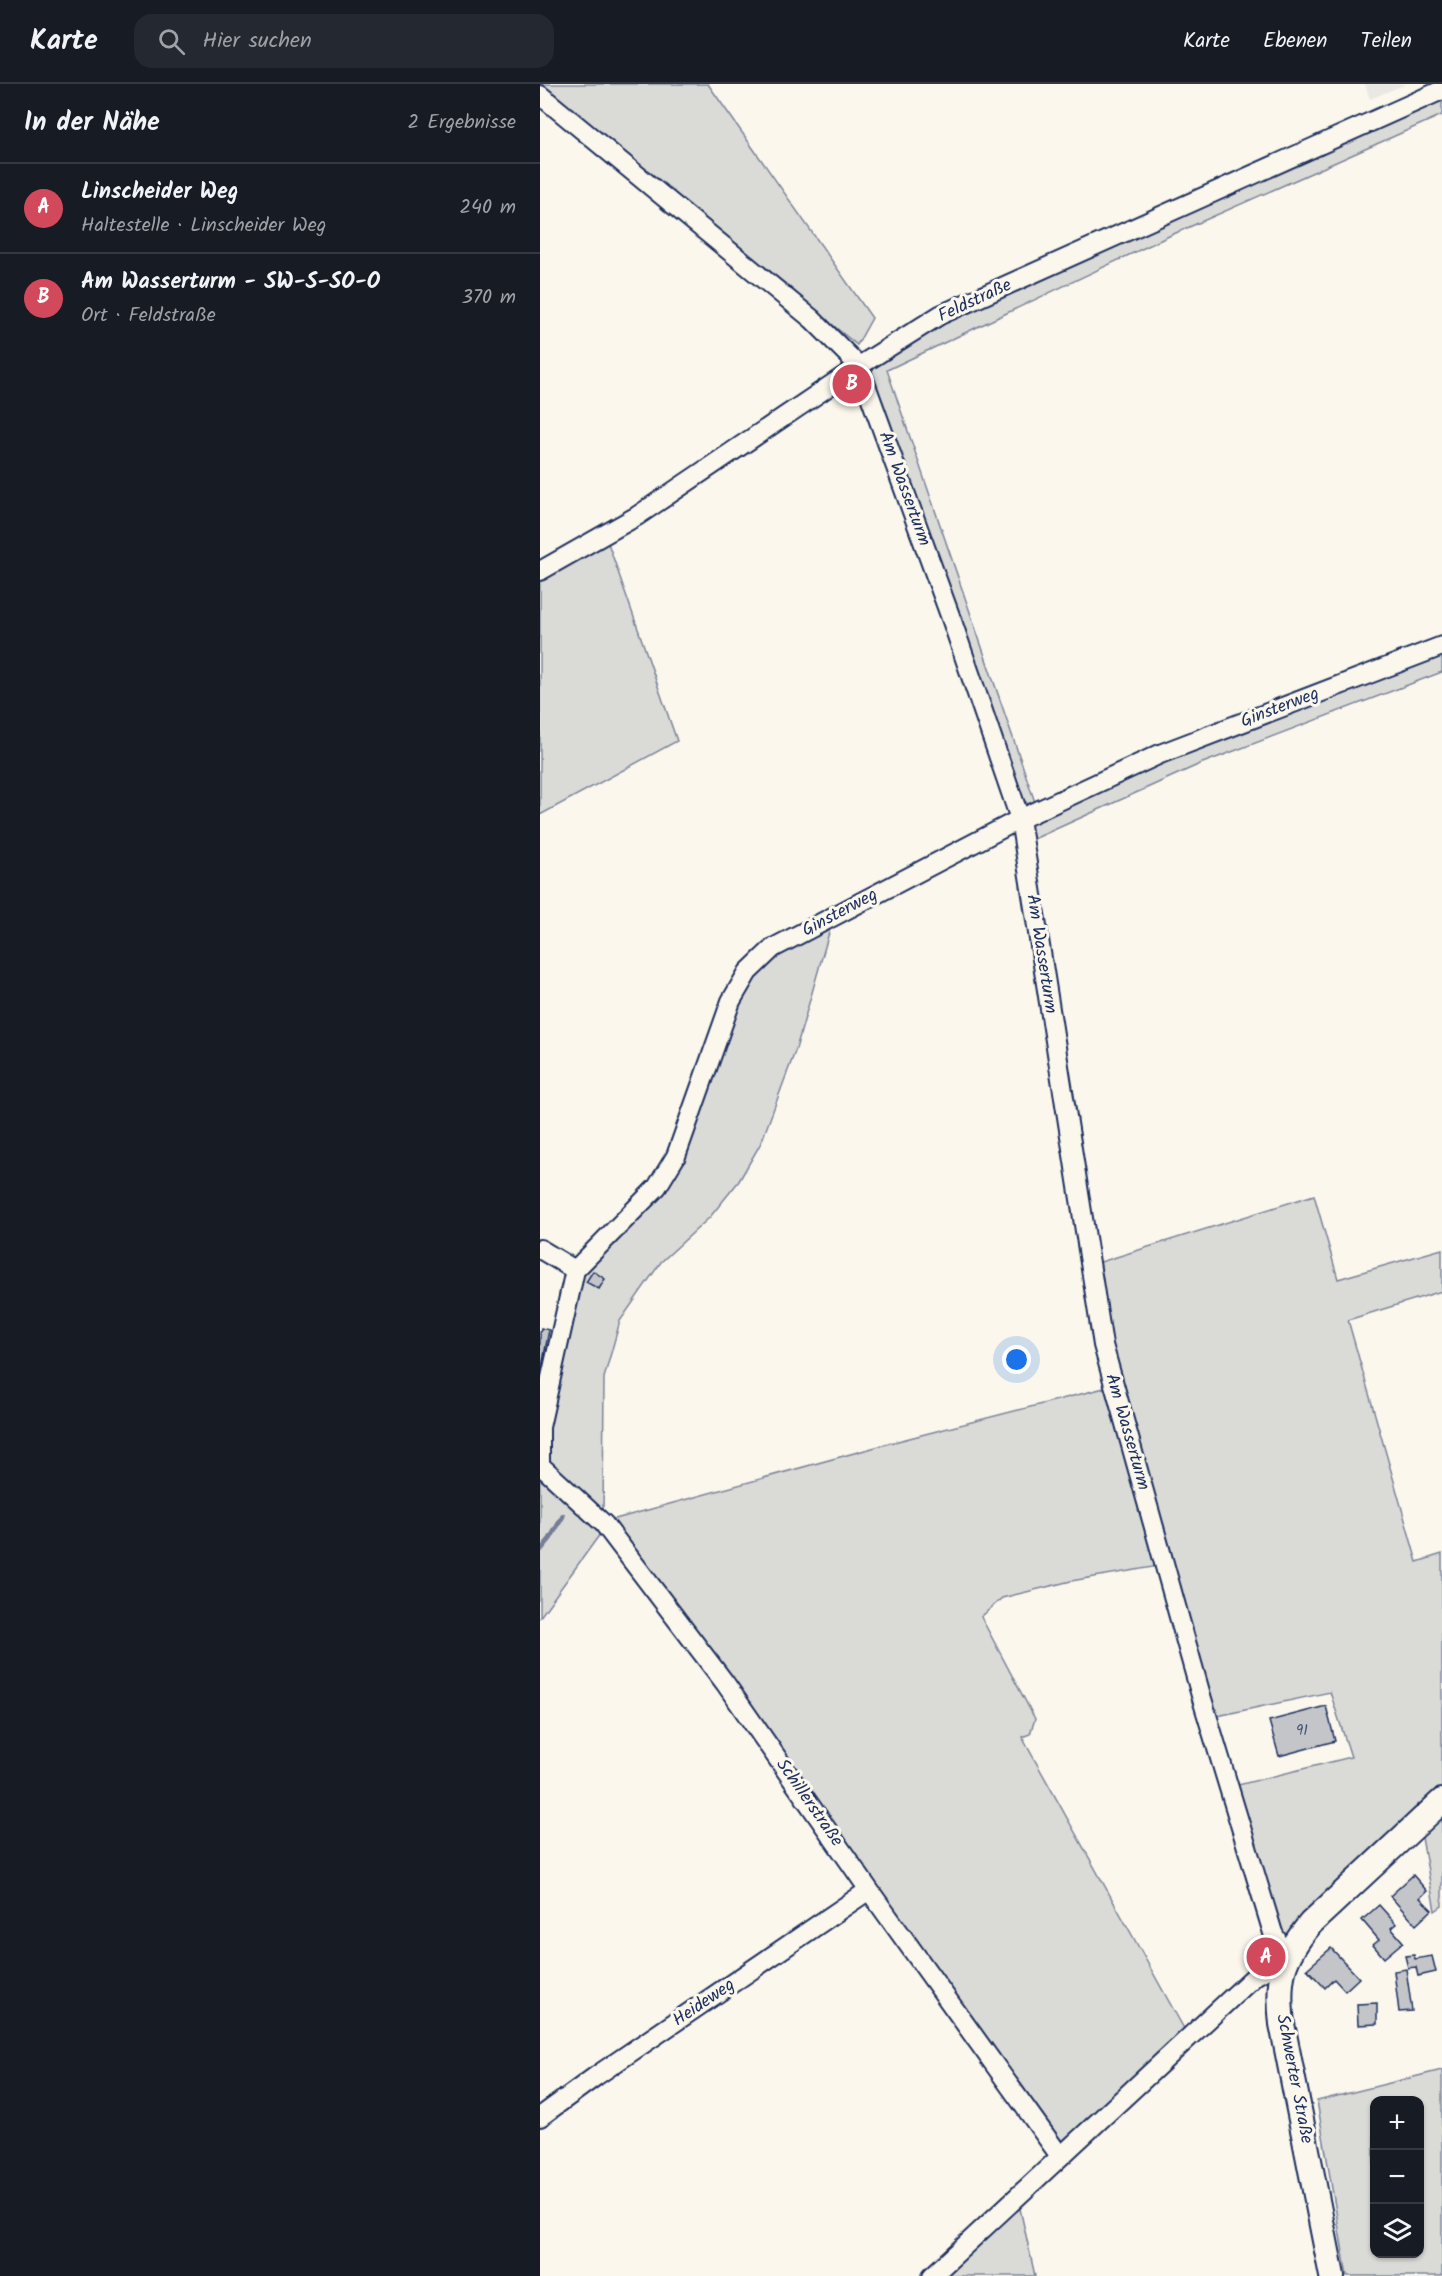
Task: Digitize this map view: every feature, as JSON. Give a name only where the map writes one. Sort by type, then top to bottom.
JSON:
[{"type":"main road","name":"Schwerter Straße","points":[[1332,2276],[1282,2024],[1280,1982],[1295,1941],[1311,1923],[1442,1801]]},
{"type":"street","name":"Feldstraße","points":[[540,572],[637,516],[859,366],[940,315],[1442,90]]},
{"type":"street","name":"Am Wasserturm","points":[[540,95],[812,319],[859,366],[952,621],[1020,819],[1103,1345],[1205,1710],[1273,1933],[1287,1958]]},
{"type":"street","name":"Ginsterweg","points":[[575,1270],[657,1187],[676,1156],[731,1001],[748,972],[772,948],[1020,819],[1160,754],[1442,646]]},
{"type":"street","points":[[540,1249],[575,1270],[540,1426],[540,1465]]},
{"type":"street","name":"Schillerstraße","points":[[540,1465],[604,1524],[725,1683],[869,1890],[1060,2156]]},
{"type":"street","name":"Heideweg","points":[[540,2117],[596,2076],[869,1890]]},
{"type":"street","points":[[932,2276],[1256,1975],[1287,1958]]},
{"type":"shaded area","points":[[540,84],[708,84],[872,318],[857,345]]},
{"type":"shaded area","points":[[1365,84],[1406,84],[1370,99]]},
{"type":"shaded area","points":[[1442,97],[1442,115],[1169,236],[887,370],[1036,805],[1028,804],[1021,797],[871,378],[872,370],[877,364],[944,320]]},
{"type":"shaded area","points":[[607,540],[677,741],[540,815],[540,579]]},
{"type":"shaded area","points":[[1442,651],[1442,672],[1200,764],[1027,842],[1029,822],[1159,759]]},
{"type":"shaded area","points":[[832,922],[796,1049],[761,1143],[739,1181],[710,1217],[661,1262],[620,1321],[604,1378],[603,1518],[543,1461],[544,1426],[580,1271],[660,1189],[745,985],[778,951]]},
{"type":"shaded area","points":[[1314,1195],[1338,1279],[1442,1249],[1442,1291],[1348,1320],[1417,1562],[1442,1554],[1442,1792],[1282,1941],[1238,1785],[1351,1757],[1330,1692],[1217,1716],[1107,1343],[1094,1264]]},
{"type":"shaded area","points":[[1112,1386],[1159,1566],[1071,1581],[1002,1598],[981,1617],[1035,1719],[1030,1734],[1022,1737],[1187,2034],[1062,2148],[608,1521],[894,1442]]},
{"type":"shaded area","points":[[540,1476],[603,1530],[540,1617]]},
{"type":"shaded area","points":[[1442,1813],[1442,1906],[1435,1911],[1421,1832]]},
{"type":"shaded area","points":[[1442,2070],[1442,2276],[1347,2276],[1317,2101]]},
{"type":"shaded area","points":[[1019,2204],[1035,2276],[943,2276]]},
{"type":"building","points":[[593,1271],[605,1279],[599,1289],[586,1282]]},
{"type":"building","points":[[541,1328],[549,1330],[540,1377],[540,1333]]},
{"type":"building","points":[[1326,1706],[1335,1741],[1279,1756],[1269,1721]]},
{"type":"building","points":[[1413,1875],[1427,1891],[1420,1898],[1432,1910],[1416,1925],[1390,1896]]},
{"type":"building","points":[[1379,1905],[1396,1924],[1391,1928],[1403,1942],[1384,1958],[1373,1945],[1379,1940],[1362,1920]]},
{"type":"building","points":[[1331,1948],[1359,1978],[1345,1991],[1334,1979],[1325,1988],[1307,1969]]},
{"type":"building","points":[[1414,1955],[1415,1959],[1432,1956],[1436,1972],[1418,1976],[1416,1967],[1408,1968],[1405,1956]]},
{"type":"building","points":[[1406,1969],[1412,2011],[1399,2012],[1394,1971]]},
{"type":"building","points":[[1377,2003],[1377,2024],[1358,2025],[1357,2004]]},
{"type":"waterway","points":[[540,1551],[563,1516]]},
{"type":"place","name":"Am Wasserturm - SW-S-SO-O","points":[[852,384]]},
{"type":"place","name":"Linscheider Weg","points":[[1266,1957]]}]
